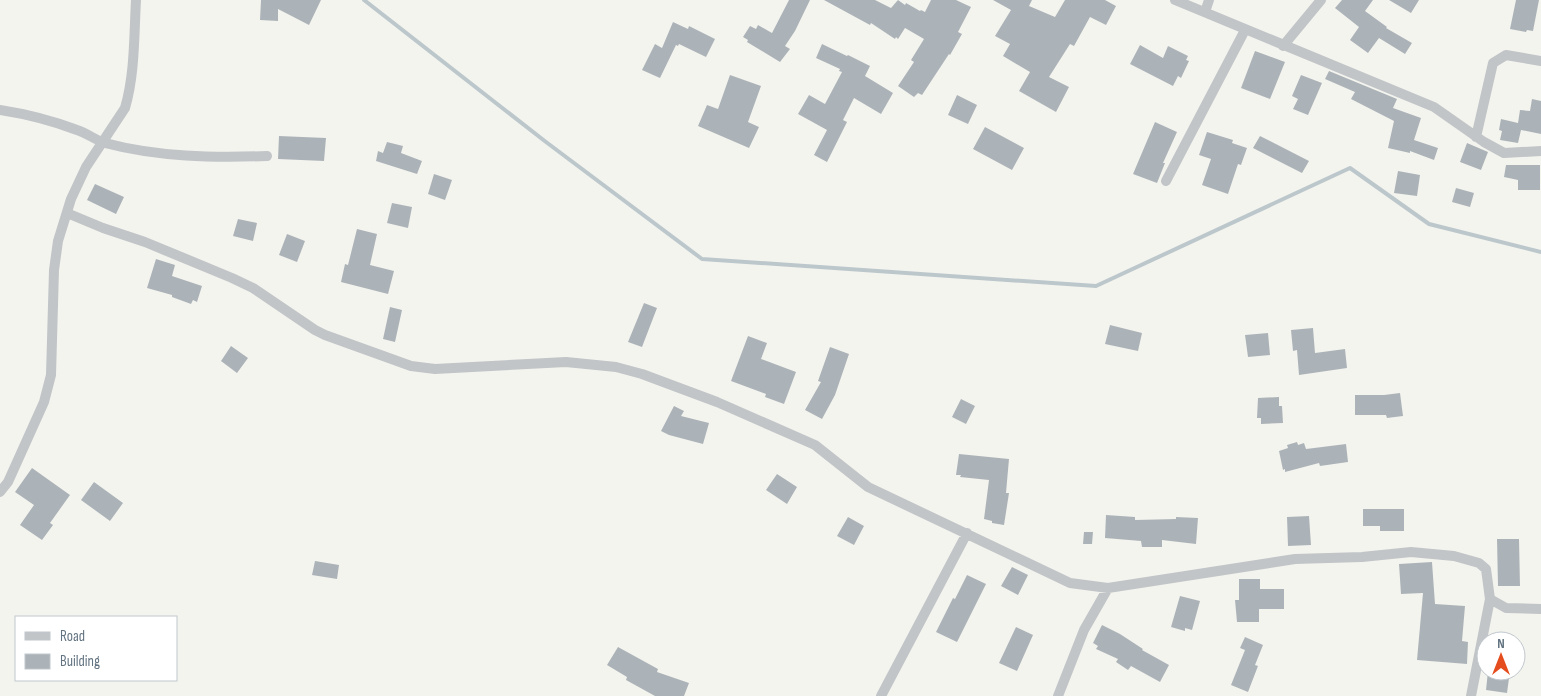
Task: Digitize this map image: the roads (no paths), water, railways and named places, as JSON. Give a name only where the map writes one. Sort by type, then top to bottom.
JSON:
[{"type":"street","points":[[0,492],[8,482],[34,425],[44,402],[51,375],[54,270],[58,241],[71,199],[79,181],[125,108],[128,99],[136,0]]},
{"type":"street","points":[[1175,0],[1434,107],[1476,136],[1504,152],[1541,151]]},
{"type":"street","points":[[1205,12],[1209,0]]},
{"type":"street","points":[[1283,46],[1321,0]]},
{"type":"street","points":[[1166,181],[1245,30]]},
{"type":"street","points":[[1476,136],[1493,63],[1506,55],[1541,61]]},
{"type":"street","points":[[0,110],[21,113],[78,130],[102,142],[167,154],[219,158],[267,156]]},
{"type":"street","points":[[67,214],[145,242],[232,278],[253,288],[325,335],[411,366],[435,369],[566,362],[616,367],[642,374],[717,402],[815,445],[868,487],[1070,583],[1108,588],[1296,559],[1362,557],[1411,552],[1454,556],[1479,563],[1486,569],[1490,599],[1471,696]]},
{"type":"street","points":[[881,696],[967,533]]},
{"type":"street","points":[[1058,696],[1084,630],[1108,588]]},
{"type":"street","points":[[1490,599],[1506,608],[1541,610]]},
{"type":"waterway","points":[[364,0],[546,142],[702,259],[1096,286],[1350,168],[1429,224],[1541,252]]}]
